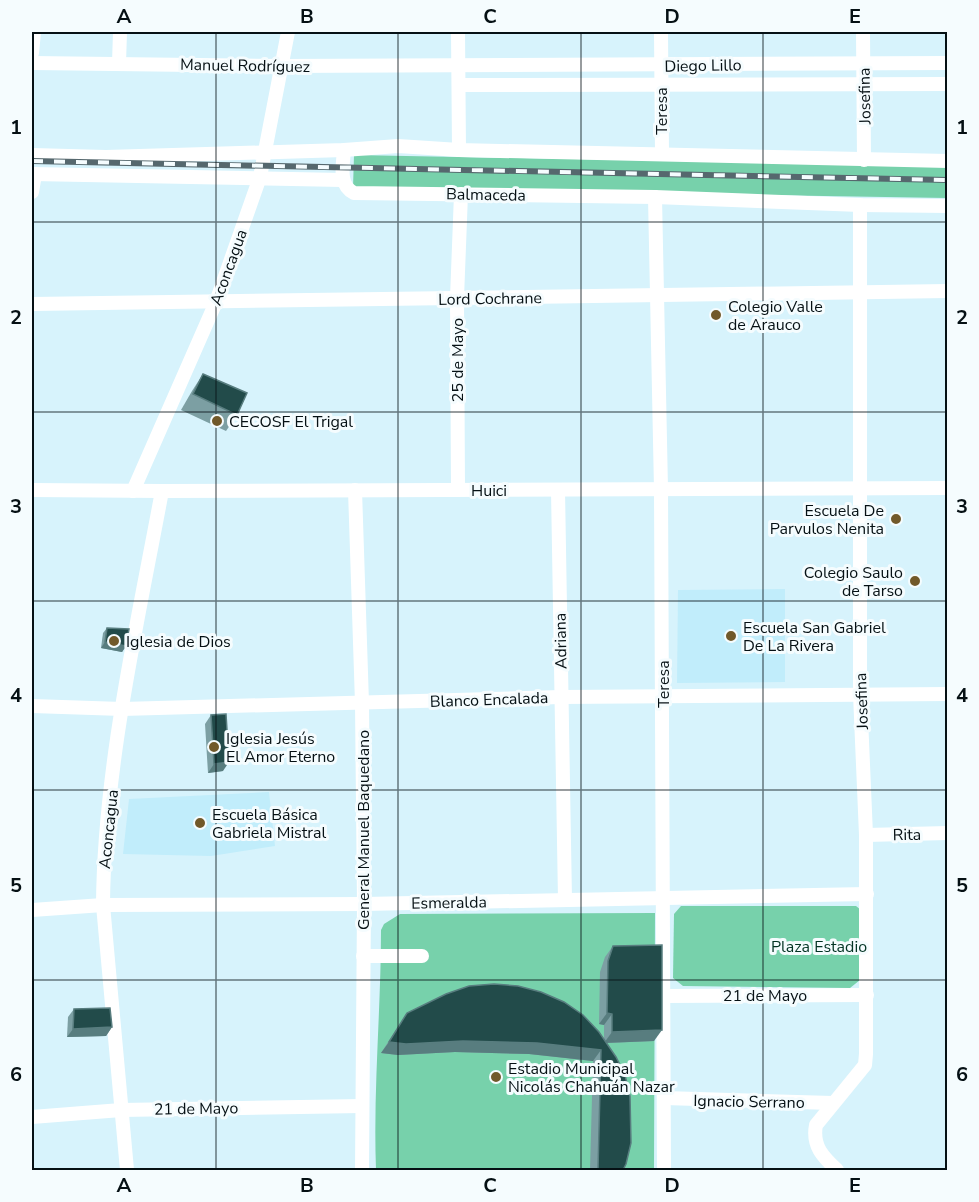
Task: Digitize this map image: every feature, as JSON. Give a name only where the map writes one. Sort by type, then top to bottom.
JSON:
[{"type":"street","points":[[32,53],[34,32]]},
{"type":"street","points":[[119,63],[120,32]]},
{"type":"street","name":"Aconcagua","points":[[133,491],[216,302],[260,177],[288,32]]},
{"type":"street","points":[[458,32],[459,150]]},
{"type":"street","name":"Teresa","points":[[661,32],[662,154]]},
{"type":"street","name":"Josefina","points":[[863,32],[864,160]]},
{"type":"street","name":"Manuel Rodríguez","points":[[32,63],[458,66]]},
{"type":"street","name":"Diego Lillo","points":[[458,66],[948,63]]},
{"type":"street","name":"Diego Lillo","points":[[460,85],[948,84]]},
{"type":"street","points":[[32,155],[106,157],[266,153],[398,146],[459,150],[948,161]]},
{"type":"street","points":[[342,180],[344,150]]},
{"type":"street","points":[[32,192],[33,174]]},
{"type":"street","name":"Balmaceda","points":[[33,174],[342,180],[348,190],[354,193],[655,197],[948,206]]},
{"type":"street","name":"25 de Mayo","points":[[458,490],[456,298],[461,194]]},
{"type":"street","name":"Teresa","points":[[655,197],[663,696],[664,1170]]},
{"type":"street","name":"Josefina","points":[[837,1170],[820,1153],[814,1135],[816,1125],[865,1065],[867,994],[866,835],[860,694],[860,205]]},
{"type":"street","name":"Lord Cochrane","points":[[32,307],[948,291]]},
{"type":"street","name":"Huici","points":[[32,490],[948,488]]},
{"type":"street","name":"General Manuel Baquedano","points":[[355,490],[362,703],[364,904],[362,1170]]},
{"type":"street","name":"Adriana","points":[[558,490],[565,900]]},
{"type":"street","name":"Aconcagua","points":[[127,1170],[103,905],[103,862],[122,709],[162,491]]},
{"type":"street","name":"Blanco Encalada","points":[[32,706],[122,709],[663,696],[948,694]]},
{"type":"street","name":"Rita","points":[[866,835],[948,833]]},
{"type":"street","name":"Esmeralda","points":[[32,910],[103,905],[364,904],[867,894]]},
{"type":"street","points":[[363,956],[422,956]]},
{"type":"street","name":"21 de Mayo","points":[[664,996],[867,994]]},
{"type":"street","name":"Ignacio Serrano","points":[[664,1098],[833,1103]]},
{"type":"street","name":"21 de Mayo","points":[[32,1117],[121,1110],[362,1106]]},
{"type":"shaded area","name":"Escuela San Gabriel De La Rivera","points":[[785,589],[785,682],[677,683],[678,590]]},
{"type":"shaded area","name":"Escuela Básica Gabriela Mistral","points":[[269,792],[275,846],[211,856],[123,854],[129,799]]},
{"type":"green space","points":[[354,155],[948,166],[947,198],[353,188]]},
{"type":"green space","name":"Plaza Estadio","points":[[681,906],[856,906],[861,910],[860,980],[850,988],[683,986],[673,978],[674,914]]},
{"type":"green space","name":"Estadio Municipal Nicolás Chahuán Nazar","points":[[655,913],[654,1170],[376,1170],[381,930],[384,924],[400,914]]},
{"type":"building","points":[[203,374],[247,393],[237,415],[193,394]]},
{"type":"building","points":[[107,628],[129,629],[126,646],[105,642]]},
{"type":"building","points":[[226,714],[229,762],[214,764],[211,715]]},
{"type":"building","points":[[662,945],[662,1030],[612,1032],[612,1014],[607,1013],[608,961],[613,946]]},
{"type":"building","points":[[494,984],[518,986],[541,992],[564,1002],[583,1015],[599,1032],[625,1075],[630,1096],[631,1143],[623,1170],[598,1170],[601,1050],[537,1043],[463,1041],[406,1044],[389,1042],[407,1013],[446,994],[469,986]]},
{"type":"building","points":[[110,1008],[112,1027],[73,1029],[74,1009]]},
{"type":"railway","points":[[32,161],[948,180]]},
{"type":"place","name":"Colegio Valle de Arauco","points":[[716,315]]},
{"type":"place","name":"CECOSF El Trigal","points":[[217,421]]},
{"type":"place","name":"Escuela De Parvulos Nenita","points":[[896,519]]},
{"type":"place","name":"Colegio Saulo de Tarso","points":[[915,581]]},
{"type":"place","name":"Escuela San Gabriel De La Rivera","points":[[731,636]]},
{"type":"place","name":"Iglesia de Dios","points":[[114,641]]},
{"type":"place","name":"Iglesia Jesús El Amor Eterno","points":[[214,747]]},
{"type":"place","name":"Escuela Básica Gabriela Mistral","points":[[200,823]]},
{"type":"place","name":"Estadio Municipal Nicolás Chahuán Nazar","points":[[496,1077]]}]
